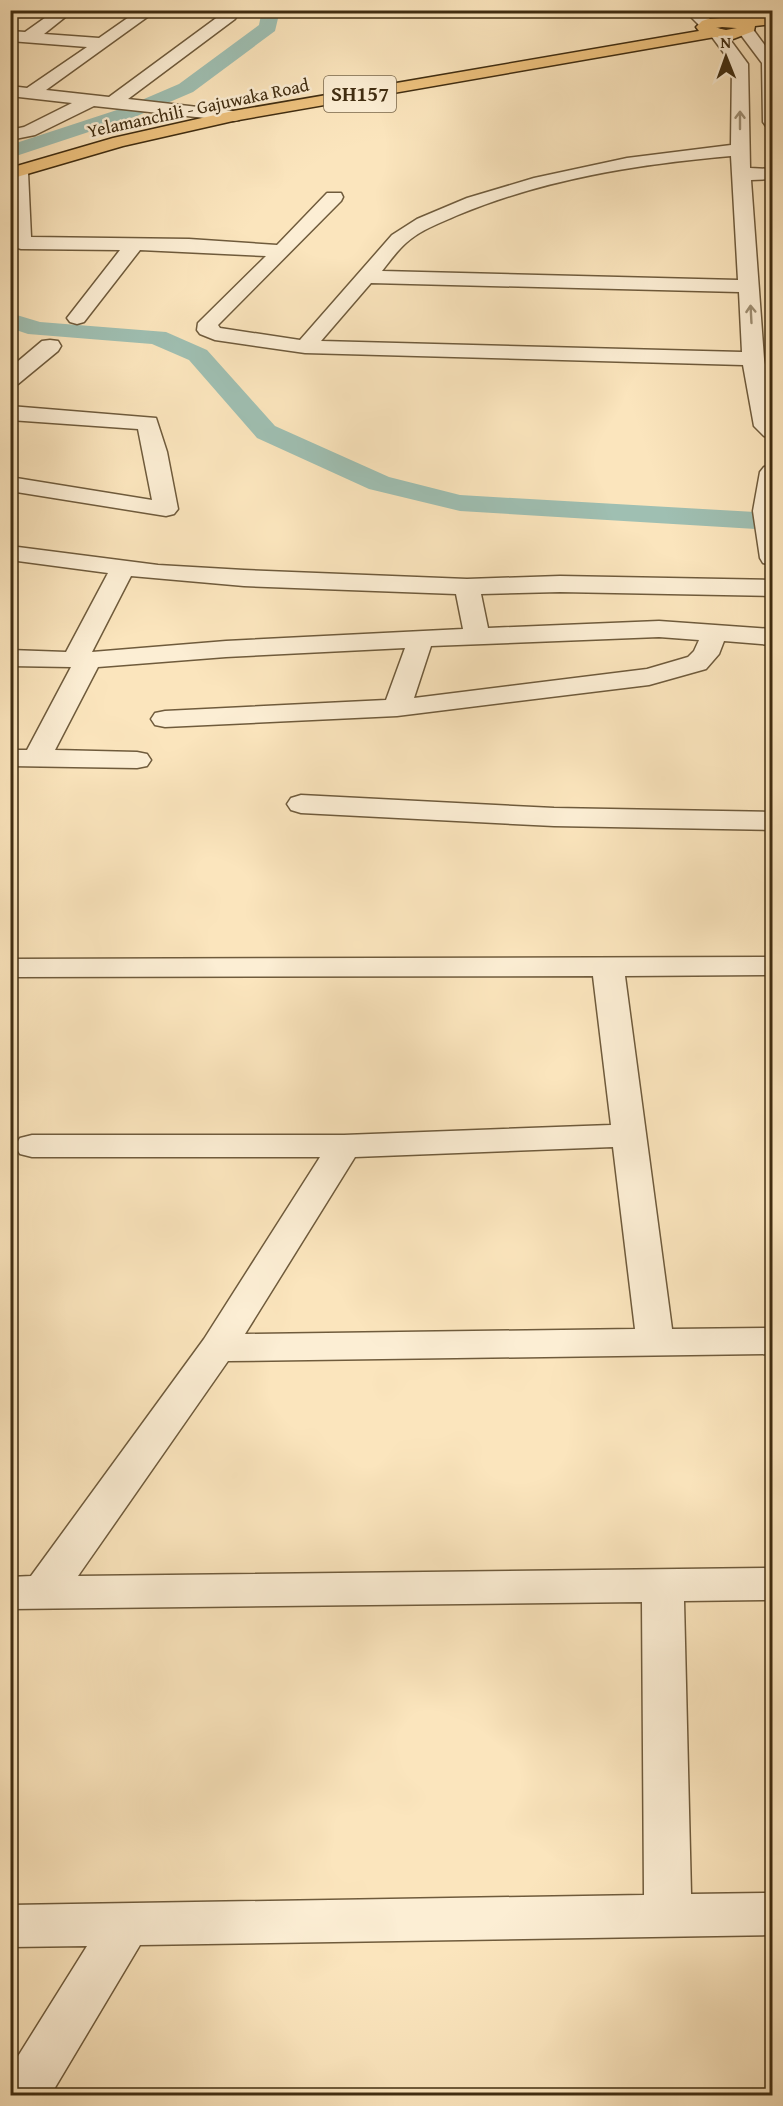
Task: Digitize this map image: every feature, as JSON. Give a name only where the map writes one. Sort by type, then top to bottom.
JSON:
[{"type":"main road","name":"Yelamanchili - Gajuwaka Road","points":[[742,26],[772,19]]},
{"type":"main road","name":"Yelamanchili - Gajuwaka Road","points":[[13,170],[107,135],[204,113],[711,29],[772,25]]},
{"type":"main road","name":"Yelamanchili - Gajuwaka Road","points":[[13,170],[119,142],[232,116],[711,29]]},
{"type":"street","points":[[29,37],[67,10]]},
{"type":"street","points":[[31,93],[150,10]]},
{"type":"street","points":[[113,102],[229,16],[224,12],[210,10]]},
{"type":"street","points":[[691,10],[711,29],[740,64],[740,150],[753,359],[765,426],[772,431]]},
{"type":"street","points":[[720,10],[742,26],[771,63],[772,122]]},
{"type":"street","points":[[10,36],[100,44]]},
{"type":"street","points":[[10,91],[232,116]]},
{"type":"street","points":[[10,135],[29,131],[92,100]]},
{"type":"street","points":[[305,347],[399,239],[424,223],[474,202],[534,184],[627,163],[740,150]]},
{"type":"street","points":[[11,261],[21,243],[13,170]]},
{"type":"street","points":[[743,174],[772,174]]},
{"type":"street","points":[[334,197],[208,323],[207,330],[215,334],[305,347],[753,359]]},
{"type":"street","points":[[21,243],[135,244],[282,251]]},
{"type":"street","points":[[77,318],[135,244]]},
{"type":"street","points":[[365,277],[749,286]]},
{"type":"street","points":[[10,379],[51,346]]},
{"type":"street","points":[[10,413],[148,423],[156,452],[166,509],[10,484]]},
{"type":"street","points":[[772,472],[768,509],[772,558]]},
{"type":"street","points":[[10,553],[123,568],[244,578],[467,586],[571,584],[772,588]]},
{"type":"street","points":[[23,758],[82,660],[123,568]]},
{"type":"street","points":[[467,586],[477,636]]},
{"type":"street","points":[[10,658],[82,660],[421,638],[659,629],[772,637]]},
{"type":"street","points":[[165,719],[397,708],[649,677],[697,663],[706,654],[716,632]]},
{"type":"street","points":[[397,708],[421,638]]},
{"type":"street","points":[[23,758],[137,760]]},
{"type":"street","points":[[301,804],[554,817],[772,821]]},
{"type":"street","points":[[608,966],[655,1342]]},
{"type":"street","points":[[10,968],[772,966]]},
{"type":"street","points":[[32,1146],[344,1146],[629,1135]]},
{"type":"street","points":[[27,1592],[217,1348],[344,1146]]},
{"type":"street","points":[[217,1348],[772,1341]]},
{"type":"street","points":[[27,1592],[772,1584]]},
{"type":"street","points":[[663,1585],[668,1916]]},
{"type":"street","points":[[10,1926],[772,1914]]},
{"type":"street","points":[[21,2096],[127,1924]]},
{"type":"waterway","points":[[10,152],[130,112],[186,88],[268,27],[271,10]]},
{"type":"waterway","points":[[10,320],[37,329],[157,337],[198,355],[266,432],[379,483],[460,503],[772,522]]}]
